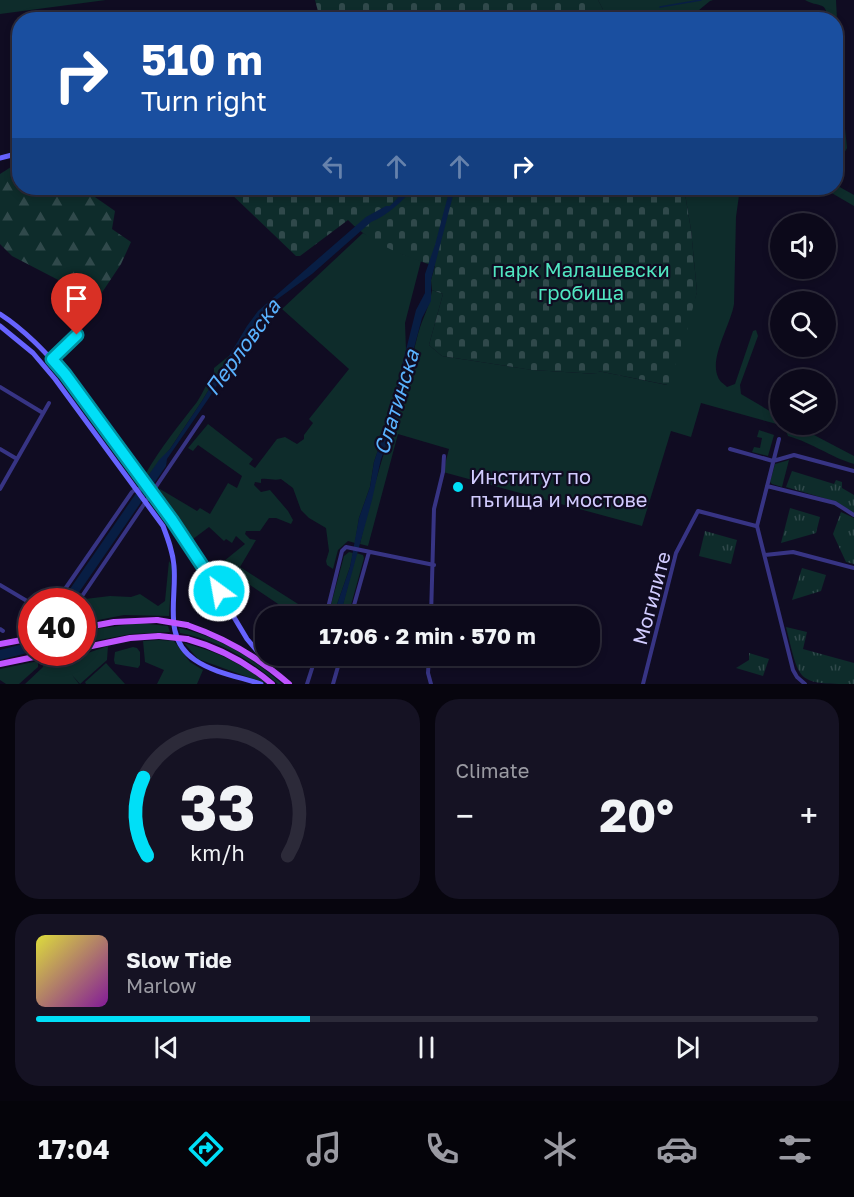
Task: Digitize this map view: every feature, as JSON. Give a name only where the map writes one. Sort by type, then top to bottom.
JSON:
[{"type":"main road","points":[[96,625],[157,620],[187,625],[215,635],[254,656],[289,684]]},
{"type":"main road","points":[[96,645],[130,638],[159,636],[188,639],[222,650],[240,659],[272,684]]},
{"type":"main road","points":[[0,644],[18,640]]},
{"type":"main road","points":[[0,664],[18,660]]},
{"type":"street","points":[[0,314],[52,359],[77,391],[198,557],[248,639],[279,675]]},
{"type":"street","points":[[0,326],[33,353],[55,379],[163,526],[172,553],[174,580],[172,615],[174,630],[179,642],[188,654],[206,666],[261,684]]},
{"type":"street","points":[[52,359],[77,335]]},
{"type":"street","points":[[0,387],[43,413]]},
{"type":"street","points":[[0,489],[49,403]]},
{"type":"street","points":[[87,588],[146,501],[150,491],[203,417]]},
{"type":"street","points":[[779,439],[757,526],[793,670],[805,684]]},
{"type":"street","points":[[0,449],[17,459]]},
{"type":"street","points":[[730,449],[773,461],[794,455],[854,471]]},
{"type":"street","points":[[432,606],[434,508],[443,472],[444,456]]},
{"type":"street","points":[[767,486],[835,503],[854,515]]},
{"type":"street","points":[[66,588],[132,492],[136,489],[150,491]]},
{"type":"street","name":"Могилите","points":[[643,684],[676,553],[698,512],[757,526]]},
{"type":"street","points":[[328,606],[342,551],[346,548],[434,565]]},
{"type":"street","points":[[353,606],[366,551]]},
{"type":"street","points":[[765,555],[793,552],[854,568]]},
{"type":"street","points":[[0,585],[18,596]]},
{"type":"street","points":[[307,684],[313,666]]},
{"type":"street","points":[[333,684],[338,666]]},
{"type":"street","points":[[428,666],[431,684]]},
{"type":"green space","points":[[0,0],[106,0],[12,12],[0,14]]},
{"type":"green space","points":[[315,0],[598,0],[604,12],[318,12]]},
{"type":"green space","points":[[598,0],[713,0],[697,12],[604,12]]},
{"type":"green space","points":[[805,0],[836,0],[837,12],[826,12],[821,5]]},
{"type":"green space","points":[[843,109],[847,148],[843,155]]},
{"type":"green space","points":[[12,166],[12,195],[92,195],[115,211],[112,229],[131,242],[121,264],[97,300],[12,256],[0,244],[0,174]]},
{"type":"green space","points":[[843,189],[854,195],[854,206],[835,195],[843,195]]},
{"type":"green space","name":"парк Малашевски гробища","points":[[232,195],[685,195],[697,292],[686,334],[668,385],[598,371],[598,374],[532,370],[442,356],[429,345],[443,294],[432,290],[431,280],[435,266],[388,248],[367,236],[348,220],[300,256],[296,256]]},
{"type":"green space","points":[[685,195],[739,195],[736,217],[734,304],[718,351],[716,369],[720,381],[727,387],[735,384],[753,331],[756,330],[758,336],[740,385],[741,394],[770,411],[770,422],[701,403],[691,437],[671,431],[642,526],[443,472],[449,449],[398,434],[368,546],[360,544],[373,491],[432,290],[443,294],[429,345],[442,356],[533,370],[597,374],[598,371],[667,385],[697,292]]},
{"type":"green space","points":[[363,233],[402,254],[421,261],[405,323],[406,350],[390,414],[374,462],[370,487],[359,518],[355,543],[348,541],[338,550],[333,569],[327,565],[329,551],[326,528],[309,518],[301,510],[293,488],[281,479],[261,479],[261,483],[255,482],[254,485],[261,492],[270,490],[293,520],[291,524],[276,518],[269,518],[260,531],[246,531],[245,534],[250,539],[256,540],[240,567],[301,606],[281,606],[235,575],[223,587],[213,570],[245,544],[236,536],[232,543],[226,539],[224,541],[209,527],[193,539],[158,492],[160,489],[197,511],[200,508],[210,514],[228,483],[237,488],[242,476],[198,445],[193,451],[188,448],[208,424],[253,459],[249,464],[255,468],[277,439],[285,437],[297,444],[304,439],[304,435],[313,423],[309,419],[349,369],[282,309]]},
{"type":"green space","points":[[230,355],[170,449],[148,476],[146,473],[152,463],[197,402],[214,373],[214,368]]},
{"type":"green space","points":[[759,430],[774,435],[768,456],[752,452],[754,447],[760,448],[762,438],[757,437]]},
{"type":"green space","points":[[814,435],[854,456],[854,464],[806,443],[788,436]]},
{"type":"green space","points":[[789,460],[782,487],[772,484],[770,482],[775,464]]},
{"type":"green space","points":[[792,471],[834,484],[836,480],[842,482],[842,488],[854,495],[854,513],[837,502],[786,487]]},
{"type":"green space","points":[[790,508],[820,517],[816,533],[781,543]]},
{"type":"green space","points":[[841,512],[854,518],[854,564],[846,562],[833,534]]},
{"type":"green space","points":[[705,531],[737,540],[731,564],[699,556]]},
{"type":"green space","points":[[349,552],[353,553],[336,606],[331,606],[344,556]]},
{"type":"green space","points":[[356,553],[363,555],[351,606],[343,606]]},
{"type":"green space","points":[[169,561],[172,566],[169,616],[124,615],[96,620],[96,598],[131,597],[140,594],[158,606],[165,601]]},
{"type":"green space","points":[[802,568],[826,575],[821,591],[792,600]]},
{"type":"green space","points":[[139,623],[168,626],[170,632],[131,634],[96,641],[96,629]]},
{"type":"green space","points":[[786,627],[807,632],[803,649],[854,663],[854,684],[820,683],[803,676],[794,659]]},
{"type":"green space","points":[[179,628],[208,637],[234,649],[255,662],[255,665],[208,640],[180,633]]},
{"type":"green space","points":[[143,641],[174,641],[190,662],[203,670],[197,684],[157,684],[164,670],[145,662]]},
{"type":"green space","points":[[184,643],[228,659],[267,684],[198,659]]},
{"type":"green space","points":[[108,646],[107,660],[80,684],[72,675],[79,684],[25,684],[43,666],[96,666],[96,650]]},
{"type":"green space","points":[[133,647],[140,652],[138,668],[115,664],[115,652]]},
{"type":"green space","points":[[749,653],[769,659],[763,676],[736,668],[749,660]]},
{"type":"green space","points":[[106,663],[125,684],[86,684],[85,682]]},
{"type":"green space","points":[[18,665],[38,666],[19,684],[6,684],[0,680],[0,669]]},
{"type":"green space","points":[[256,666],[260,666],[282,684],[278,684]]},
{"type":"water","points":[[400,195],[408,195],[389,212],[371,222],[312,274],[268,306],[256,321],[253,332],[240,347],[209,398],[167,459],[166,466],[82,588],[71,588],[159,460],[170,449],[258,311],[366,217],[390,206]]},
{"type":"water","name":"Слатинска","points":[[448,195],[453,195],[431,280],[431,301],[422,318],[394,424],[381,459],[343,606],[336,606],[350,567],[359,518],[370,487],[374,462],[390,414],[416,310],[425,293],[425,274]]},
{"type":"water","points":[[18,645],[18,655],[0,660],[0,650]]},
{"type":"waterway","points":[[660,7],[701,0]]},
{"type":"place","name":"Институт по пътища и мостове","points":[[458,487]]},
{"type":"route","points":[[77,335],[52,359],[172,520],[219,591]]},
{"type":"water label","name":"Перловска","points":[[242,347]]}]
